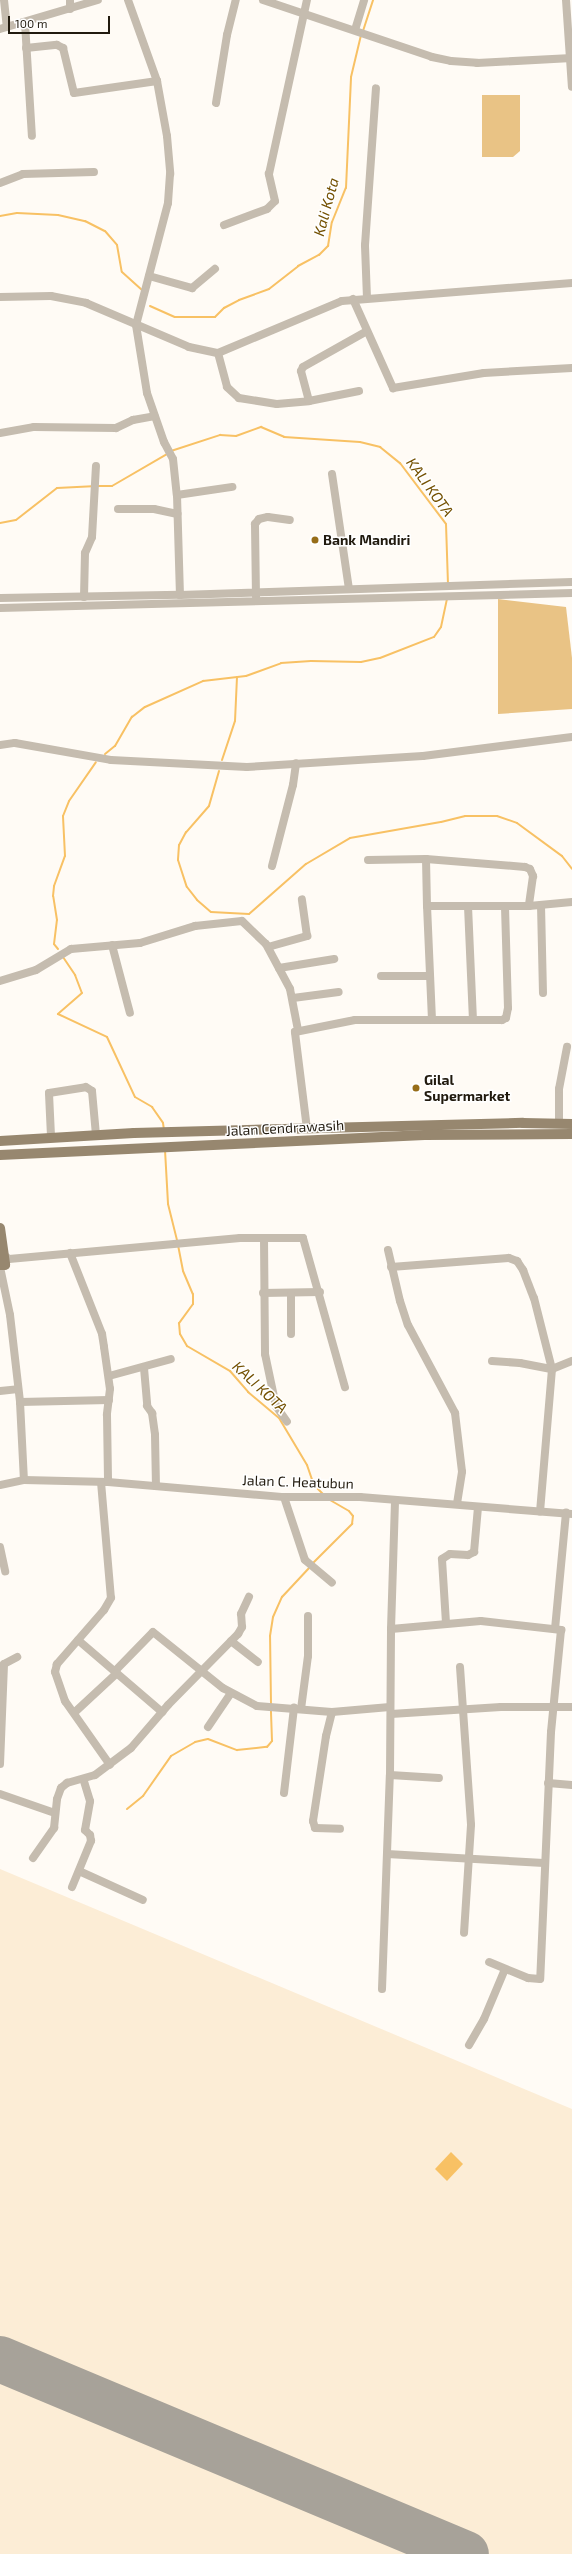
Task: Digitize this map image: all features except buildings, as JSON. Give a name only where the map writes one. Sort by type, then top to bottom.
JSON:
[{"type":"main road","name":"Jalan Cendrawasih","points":[[0,1155],[118,1148],[232,1144],[426,1130],[559,1123],[572,1124]]},
{"type":"main road","name":"Jalan Cendrawasih","points":[[0,1141],[51,1136],[307,1129],[426,1130],[572,1134]]},
{"type":"main road","points":[[231,1132],[232,1144]]},
{"type":"main road","points":[[116,1134],[118,1148]]},
{"type":"main road","points":[[0,1228],[3,1262]]},
{"type":"street","points":[[4,0],[4,28],[25,23],[98,0]]},
{"type":"street","points":[[70,0],[70,9]]},
{"type":"street","points":[[128,0],[157,81],[167,136],[170,174],[168,203],[136,324],[147,393],[164,442],[171,454],[177,494],[180,595]]},
{"type":"street","points":[[216,103],[226,35],[236,0]]},
{"type":"street","points":[[263,0],[356,30],[370,36],[451,60],[484,63],[571,58]]},
{"type":"street","points":[[224,225],[267,209],[275,201],[269,174],[307,0]]},
{"type":"street","points":[[356,30],[364,0]]},
{"type":"street","points":[[566,0],[572,87]]},
{"type":"street","points":[[25,23],[32,136]]},
{"type":"street","points":[[26,48],[57,45],[62,48],[74,93],[157,81]]},
{"type":"street","points":[[367,298],[365,245],[376,88]]},
{"type":"street","points":[[0,183],[23,174],[94,172]]},
{"type":"street","points":[[149,276],[192,288],[215,269]]},
{"type":"street","points":[[0,297],[41,296],[70,299],[98,308],[189,347],[218,353],[311,312],[353,299],[464,293],[572,283]]},
{"type":"street","points":[[353,299],[393,388],[484,373],[572,368]]},
{"type":"street","points":[[309,401],[301,371],[303,367],[367,331]]},
{"type":"street","points":[[218,353],[224,381],[235,396],[276,404],[309,401],[359,391]]},
{"type":"street","points":[[0,433],[34,427],[116,428],[133,420],[155,416]]},
{"type":"street","points":[[84,597],[85,553],[92,537],[96,466]]},
{"type":"street","points":[[332,474],[349,590]]},
{"type":"street","points":[[177,494],[232,487]]},
{"type":"street","points":[[118,509],[154,509],[177,514]]},
{"type":"street","points":[[256,597],[255,524],[259,519],[268,517],[290,520]]},
{"type":"street","points":[[0,598],[180,595],[256,597],[349,590],[572,582]]},
{"type":"street","points":[[0,608],[256,597],[572,593]]},
{"type":"street","points":[[0,745],[15,743],[111,760],[247,767],[423,756],[572,737]]},
{"type":"street","points":[[272,866],[293,785],[296,763]]},
{"type":"street","points":[[426,859],[432,1020]]},
{"type":"street","points":[[368,860],[426,859],[530,869],[533,876],[529,906]]},
{"type":"street","points":[[268,947],[307,936],[302,899]]},
{"type":"street","points":[[427,906],[529,906],[572,902]]},
{"type":"street","points":[[541,905],[543,993]]},
{"type":"street","points":[[468,906],[473,1020]]},
{"type":"street","points":[[298,1030],[355,1020],[502,1020],[507,1014],[505,906]]},
{"type":"street","points":[[0,981],[36,970],[71,949],[140,943],[195,926],[239,920],[248,925],[268,947],[293,998],[298,1030],[294,1036],[307,1129]]},
{"type":"street","points":[[112,945],[130,1013]]},
{"type":"street","points":[[279,968],[334,959]]},
{"type":"street","points":[[381,976],[430,976]]},
{"type":"street","points":[[293,998],[339,992]]},
{"type":"street","points":[[559,1123],[558,1090],[567,1047]]},
{"type":"street","points":[[51,1136],[49,1093],[86,1087],[92,1091],[96,1135]]},
{"type":"street","points":[[24,1480],[20,1402],[3,1262],[70,1254],[240,1238],[303,1238],[320,1292],[345,1387]]},
{"type":"street","points":[[264,1238],[263,1293],[265,1354],[276,1406],[287,1422]]},
{"type":"street","points":[[388,1250],[391,1267],[408,1325],[455,1413],[462,1472],[457,1504]]},
{"type":"street","points":[[70,1254],[102,1334],[109,1376],[105,1482],[111,1598],[104,1610],[57,1664],[55,1672],[63,1697],[75,1712],[110,1765]]},
{"type":"street","points":[[391,1267],[502,1258],[517,1261],[534,1298],[552,1369],[540,1511]]},
{"type":"street","points":[[263,1293],[291,1294],[320,1292]]},
{"type":"street","points":[[291,1294],[291,1334]]},
{"type":"street","points":[[109,1376],[144,1368],[171,1359]]},
{"type":"street","points":[[492,1361],[520,1362],[552,1369],[572,1361]]},
{"type":"street","points":[[144,1368],[147,1406],[152,1413],[155,1435],[156,1486]]},
{"type":"street","points":[[0,1391],[18,1389]]},
{"type":"street","points":[[20,1402],[109,1400]]},
{"type":"street","name":"Jalan C. Heatubun","points":[[0,1485],[24,1480],[105,1482],[284,1497],[343,1496],[569,1514]]},
{"type":"street","points":[[284,1497],[305,1560],[313,1569],[332,1583]]},
{"type":"street","points":[[382,1989],[390,1775],[391,1629],[395,1500]]},
{"type":"street","points":[[446,1623],[442,1559],[450,1554],[468,1555],[474,1552],[478,1507]]},
{"type":"street","points":[[555,1629],[569,1514]]},
{"type":"street","points":[[0,1547],[5,1571]]},
{"type":"street","points":[[32,1858],[54,1828],[55,1813],[61,1788],[67,1784],[84,1780],[110,1765],[131,1748],[162,1712],[241,1629],[241,1614],[249,1597]]},
{"type":"street","points":[[284,1793],[297,1709],[308,1656],[308,1616]]},
{"type":"street","points":[[391,1629],[481,1621],[561,1630],[553,1706],[548,1783],[540,1978],[528,1978],[489,1962]]},
{"type":"street","points":[[75,1712],[116,1672],[153,1632],[200,1672],[231,1693],[257,1706],[332,1712],[553,1706],[572,1707]]},
{"type":"street","points":[[78,1640],[162,1712]]},
{"type":"street","points":[[231,1641],[258,1662]]},
{"type":"street","points":[[0,1764],[4,1664],[17,1657]]},
{"type":"street","points":[[460,1666],[462,1709],[471,1806],[464,1933]]},
{"type":"street","points":[[208,1727],[231,1693]]},
{"type":"street","points":[[332,1712],[326,1736],[312,1821],[315,1828],[340,1830]]},
{"type":"street","points":[[390,1775],[439,1778]]},
{"type":"street","points":[[72,1887],[91,1838],[85,1830],[90,1801],[84,1780]]},
{"type":"street","points":[[548,1783],[572,1785]]},
{"type":"street","points":[[0,1794],[55,1813]]},
{"type":"street","points":[[387,1854],[469,1861],[544,1863]]},
{"type":"street","points":[[79,1871],[143,1900]]},
{"type":"street","points":[[468,2045],[484,2019],[505,1969]]},
{"type":"shaded area","points":[[482,95],[520,95],[520,151],[513,157],[482,157]]},
{"type":"shaded area","points":[[498,599],[566,607],[572,658],[572,709],[498,714]]},
{"type":"shaded area","points":[[0,1869],[572,2109],[572,2554],[0,2554]]},
{"type":"shaded area","points":[[451,2152],[463,2164],[447,2181],[435,2169]]},
{"type":"waterway","name":"Kali Kota","points":[[363,31],[373,0]]},
{"type":"waterway","name":"Kali Kota","points":[[150,306],[175,317],[215,317],[224,308],[239,300],[269,289],[298,266],[319,255],[328,246],[332,222],[346,188],[351,77],[361,35]]},
{"type":"waterway","name":"KALI KOTA","points":[[0,216],[17,213],[58,215],[85,221],[105,231],[117,245],[122,272],[143,291]]},
{"type":"waterway","name":"KALI KOTA","points":[[171,451],[220,435],[236,436],[261,427],[284,437],[360,442],[380,447],[400,463],[446,524],[448,584]]},
{"type":"waterway","name":"KALI KOTA","points":[[96,486],[112,486],[167,454]]},
{"type":"waterway","name":"KALI KOTA","points":[[0,523],[16,520],[57,488],[92,486]]},
{"type":"waterway","name":"KALI KOTA","points":[[105,754],[115,746],[132,717],[145,707],[203,681],[246,676],[281,663],[311,661],[361,662],[380,658],[434,637],[441,627],[447,598]]},
{"type":"waterway","points":[[222,760],[235,721],[237,677]]},
{"type":"waterway","name":"KALI KOTA","points":[[58,949],[54,944],[57,920],[53,896],[54,886],[65,856],[63,816],[69,801],[96,762]]},
{"type":"waterway","points":[[219,771],[209,806],[186,832],[179,845],[178,860],[187,887],[197,900],[211,912],[249,914],[306,864],[350,838],[441,822],[465,816],[497,816],[517,823],[562,856],[572,869]]},
{"type":"waterway","name":"KALI KOTA","points":[[63,957],[75,975],[82,993],[58,1014],[107,1037],[135,1097],[152,1107],[163,1123],[164,1130]]},
{"type":"waterway","name":"KALI KOTA","points":[[165,1150],[168,1204],[177,1241]]},
{"type":"waterway","name":"KALI KOTA","points":[[178,1245],[183,1271],[193,1294],[193,1304],[179,1323],[180,1334],[187,1346],[230,1371],[248,1392],[279,1418],[307,1465],[314,1485],[323,1494]]},
{"type":"waterway","name":"KALI KOTA","points":[[312,1564],[352,1524],[353,1516],[349,1511],[330,1500]]},
{"type":"waterway","name":"KALI KOTA","points":[[271,1704],[270,1636],[273,1617],[282,1597],[309,1568]]},
{"type":"waterway","name":"KALI KOTA","points":[[127,1809],[143,1796],[171,1756],[195,1742],[208,1739],[237,1750],[267,1747],[272,1741],[271,1710]]},
{"type":"runway","points":[[0,2359],[466,2554]]},
{"type":"place","name":"Bank Mandiri","points":[[315,540]]},
{"type":"place","name":"Gilal Supermarket","points":[[416,1088]]}]
